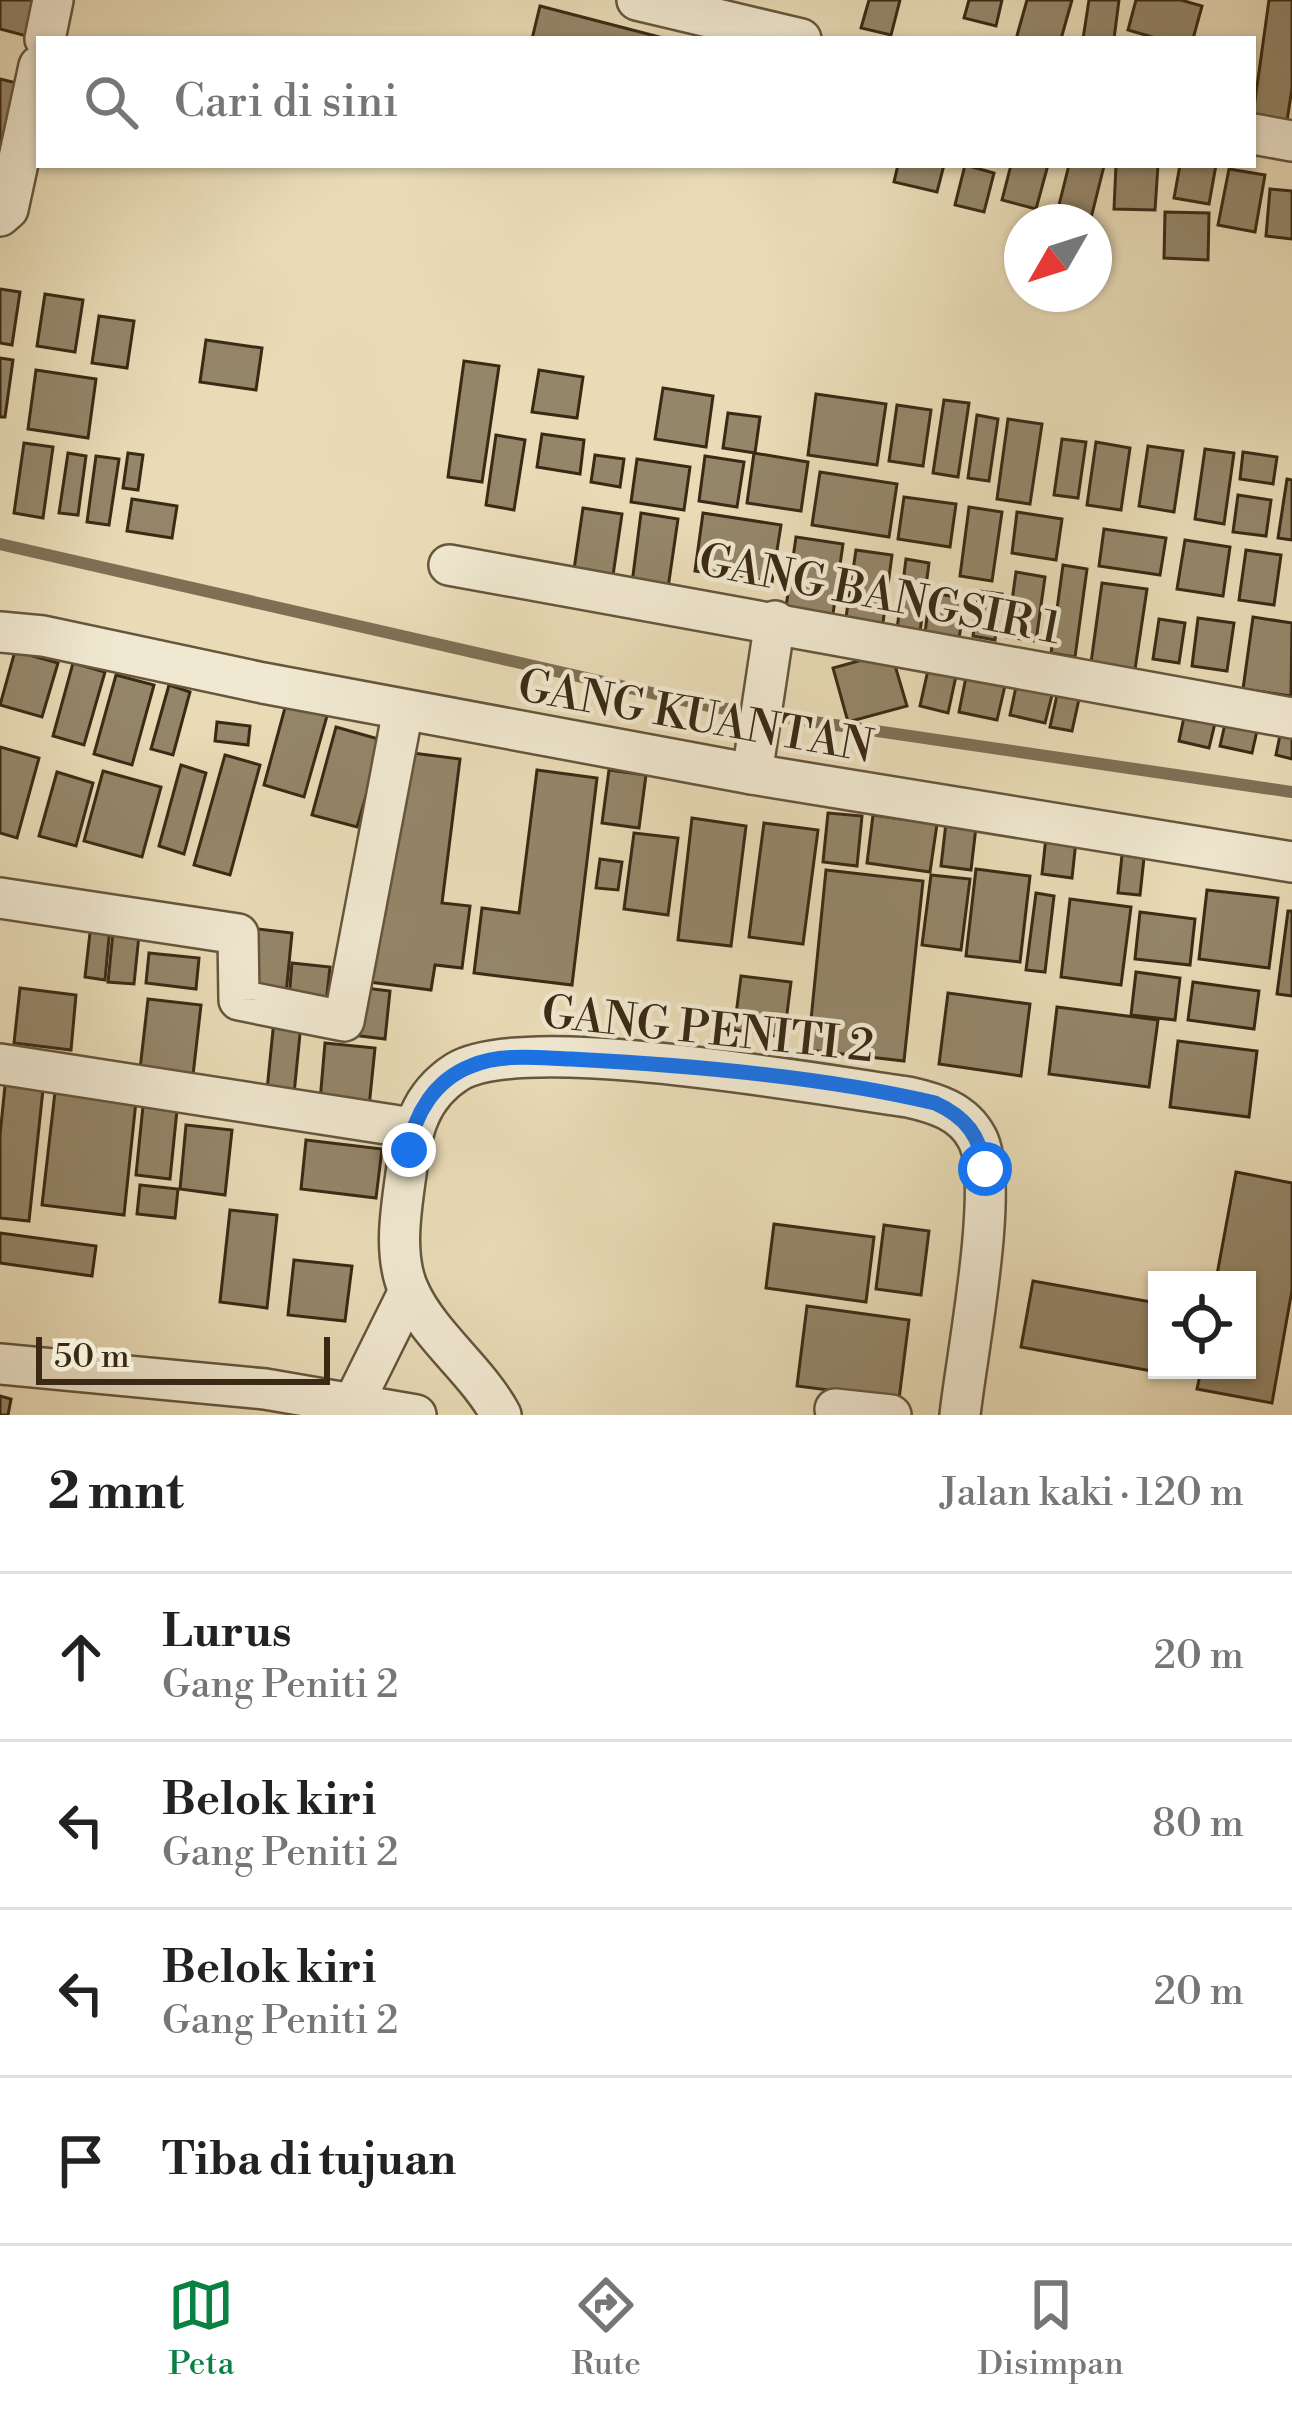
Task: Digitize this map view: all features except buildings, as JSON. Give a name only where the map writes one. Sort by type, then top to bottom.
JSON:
[{"type":"street","points":[[46,36],[53,0]]},
{"type":"street","points":[[637,0],[679,5],[790,36]]},
{"type":"street","points":[[0,216],[8,209],[36,80]]},
{"type":"street","points":[[1256,135],[1292,141]]},
{"type":"street","name":"GANG BANGSIR 1","points":[[449,565],[773,633],[1292,718]]},
{"type":"street","name":"GANG KUANTAN","points":[[0,632],[403,710],[754,756],[1292,862]]},
{"type":"street","points":[[754,756],[773,633]]},
{"type":"street","points":[[0,898],[238,934],[239,1000],[344,1021],[403,710]]},
{"type":"street","name":"GANG PENITI 2","points":[[501,1415],[409,1291],[400,1242],[412,1128],[423,1106],[446,1080],[466,1067],[497,1059],[619,1061],[713,1070],[908,1097],[950,1110],[976,1135],[983,1152],[986,1188],[959,1415]]},
{"type":"street","points":[[0,1064],[412,1128]]},
{"type":"street","points":[[354,1402],[409,1291]]},
{"type":"street","points":[[0,1364],[263,1402],[354,1402],[416,1415]]},
{"type":"street","points":[[836,1408],[891,1415]]},
{"type":"waterway","points":[[0,544],[713,707],[1292,792]]},
{"type":"route","points":[[409,1150],[412,1128],[423,1106],[457,1072],[497,1059],[542,1058],[713,1070],[935,1103],[950,1110],[976,1135],[985,1169]]}]
